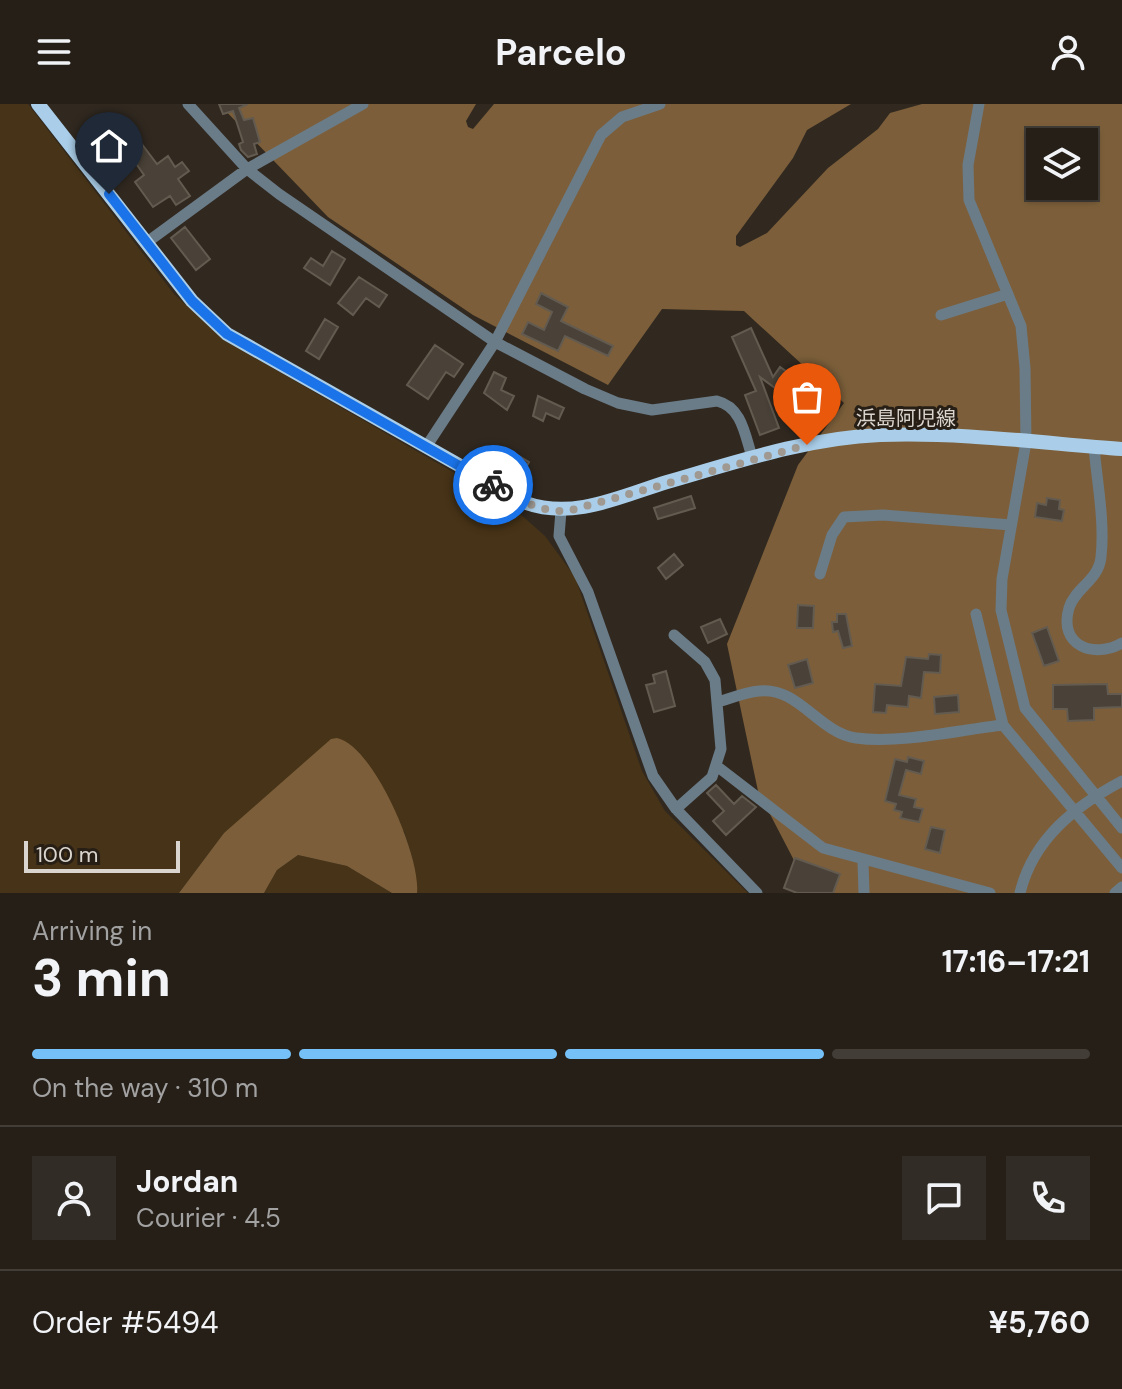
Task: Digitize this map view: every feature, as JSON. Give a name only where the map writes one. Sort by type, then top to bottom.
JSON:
[{"type":"main road","points":[[38,104],[192,301],[227,334],[526,503],[561,511]]},
{"type":"main road","name":"浜島阿児線","points":[[561,511],[752,457],[878,435],[1122,449]]},
{"type":"street","points":[[188,104],[247,169],[279,194],[495,342],[585,389],[634,408],[663,410],[717,401],[725,403],[736,412],[752,457]]},
{"type":"street","points":[[146,243],[247,169],[363,104]]},
{"type":"street","points":[[426,447],[495,342],[601,135],[622,117],[660,104]]},
{"type":"street","points":[[979,104],[968,165],[969,200],[1021,326],[1026,442],[1011,525],[1001,610],[1025,708],[1122,828]]},
{"type":"street","points":[[941,315],[1008,294]]},
{"type":"street","points":[[1094,447],[1101,557],[1094,577],[1069,606],[1069,621],[1077,642],[1087,650],[1105,651],[1122,643]]},
{"type":"street","points":[[561,511],[559,536],[588,592],[653,776],[676,809],[757,893]]},
{"type":"street","points":[[820,574],[832,535],[844,517],[883,515],[1011,525]]},
{"type":"street","points":[[976,614],[1003,725],[1122,868]]},
{"type":"street","points":[[674,635],[711,670],[718,702],[721,749],[718,767],[676,809]]},
{"type":"street","points":[[718,702],[758,691],[777,693],[793,700],[827,729],[855,738],[1003,725]]},
{"type":"street","points":[[718,767],[814,842],[863,862],[990,893]]},
{"type":"street","points":[[1020,893],[1035,855],[1050,833],[1073,811],[1122,781]]},
{"type":"street","points":[[863,862],[864,893]]},
{"type":"street","points":[[1115,893],[1122,887]]},
{"type":"shaded area","points":[[0,104],[28,104],[174,294],[224,340],[510,505],[545,536],[575,577],[642,771],[665,811],[748,893],[417,893],[412,857],[404,831],[262,803],[224,833],[179,893],[0,893]]},
{"type":"shaded area","points":[[219,104],[476,104],[466,121],[468,127],[473,129],[494,104],[851,104],[807,130],[793,158],[736,236],[736,245],[740,247],[767,233],[828,168],[878,129],[890,113],[922,104],[1122,104],[1122,893],[811,893],[758,791],[727,644],[798,465],[844,403],[744,311],[662,309],[608,385],[473,315],[328,217]]},
{"type":"shaded area","points":[[337,738],[351,745],[380,781],[403,830],[416,876],[417,893],[392,893],[347,866],[298,855],[277,870],[264,893],[179,893],[224,833],[331,739]]},
{"type":"shaded area","points":[[298,855],[347,866],[392,893],[264,893],[277,870]]},
{"type":"building","points":[[219,104],[248,104],[239,108],[244,120],[253,118],[260,142],[254,144],[257,154],[248,157],[241,150],[239,144],[243,142],[233,111],[223,114]]},
{"type":"building","points":[[141,143],[157,164],[168,156],[175,167],[182,162],[189,171],[178,179],[190,196],[176,205],[170,196],[153,207],[135,182],[144,175],[128,152]]},
{"type":"building","points":[[185,227],[210,259],[196,270],[171,238]]},
{"type":"building","points":[[332,251],[345,259],[330,285],[304,268],[311,258],[323,266]]},
{"type":"building","points":[[359,277],[387,295],[379,307],[366,298],[353,315],[338,303]]},
{"type":"building","points":[[541,293],[568,307],[561,321],[613,346],[608,356],[565,336],[558,351],[522,334],[528,322],[544,330],[552,312],[536,304]]},
{"type":"building","points":[[325,319],[338,327],[319,359],[306,351]]},
{"type":"building","points":[[751,328],[773,377],[780,367],[821,396],[809,413],[760,377],[779,428],[760,435],[745,395],[756,391],[732,337]]},
{"type":"building","points":[[435,345],[463,364],[454,377],[446,372],[428,399],[407,385]]},
{"type":"building","points":[[494,372],[506,378],[501,390],[514,396],[507,410],[484,393]]},
{"type":"building","points":[[538,396],[564,408],[559,419],[546,413],[543,421],[533,416]]},
{"type":"building","points":[[511,451],[529,462],[520,478],[502,467]]},
{"type":"building","points":[[691,496],[695,508],[658,519],[654,508]]},
{"type":"building","points":[[1047,498],[1060,500],[1059,509],[1064,510],[1062,521],[1035,517],[1037,503],[1046,505]]},
{"type":"building","points":[[674,554],[683,565],[666,579],[658,568]]},
{"type":"building","points":[[798,605],[814,606],[813,628],[797,628]]},
{"type":"building","points":[[837,614],[846,614],[852,646],[843,648],[838,631],[833,632],[832,622],[837,622]]},
{"type":"building","points":[[720,619],[727,634],[708,643],[701,627]]},
{"type":"building","points":[[1047,627],[1059,661],[1044,666],[1032,633]]},
{"type":"building","points":[[929,654],[941,655],[940,673],[924,672],[921,698],[909,696],[908,707],[887,705],[886,713],[873,712],[875,684],[901,686],[906,657],[928,659]]},
{"type":"building","points":[[807,659],[813,683],[795,688],[788,665]]},
{"type":"building","points":[[666,671],[675,706],[654,712],[646,685],[655,683],[653,675]]},
{"type":"building","points":[[1107,684],[1108,694],[1122,694],[1122,707],[1094,708],[1094,720],[1068,721],[1067,709],[1053,709],[1053,685]]},
{"type":"building","points":[[958,695],[959,712],[935,714],[934,697]]},
{"type":"building","points":[[908,757],[924,761],[921,774],[906,770],[899,795],[916,799],[914,807],[923,809],[919,822],[900,818],[902,812],[894,810],[896,804],[885,801],[895,759],[907,762]]},
{"type":"building","points":[[716,785],[734,804],[742,796],[756,807],[726,835],[713,821],[724,811],[707,793]]},
{"type":"building","points":[[931,827],[945,830],[940,853],[925,849]]},
{"type":"building","points":[[795,858],[840,874],[833,893],[797,893],[784,888]]},
{"type":"way so far","points":[[493,485],[526,503],[552,511],[568,511],[752,457],[807,445]]},
{"type":"route","points":[[109,194],[192,301],[227,334],[493,485]]}]
